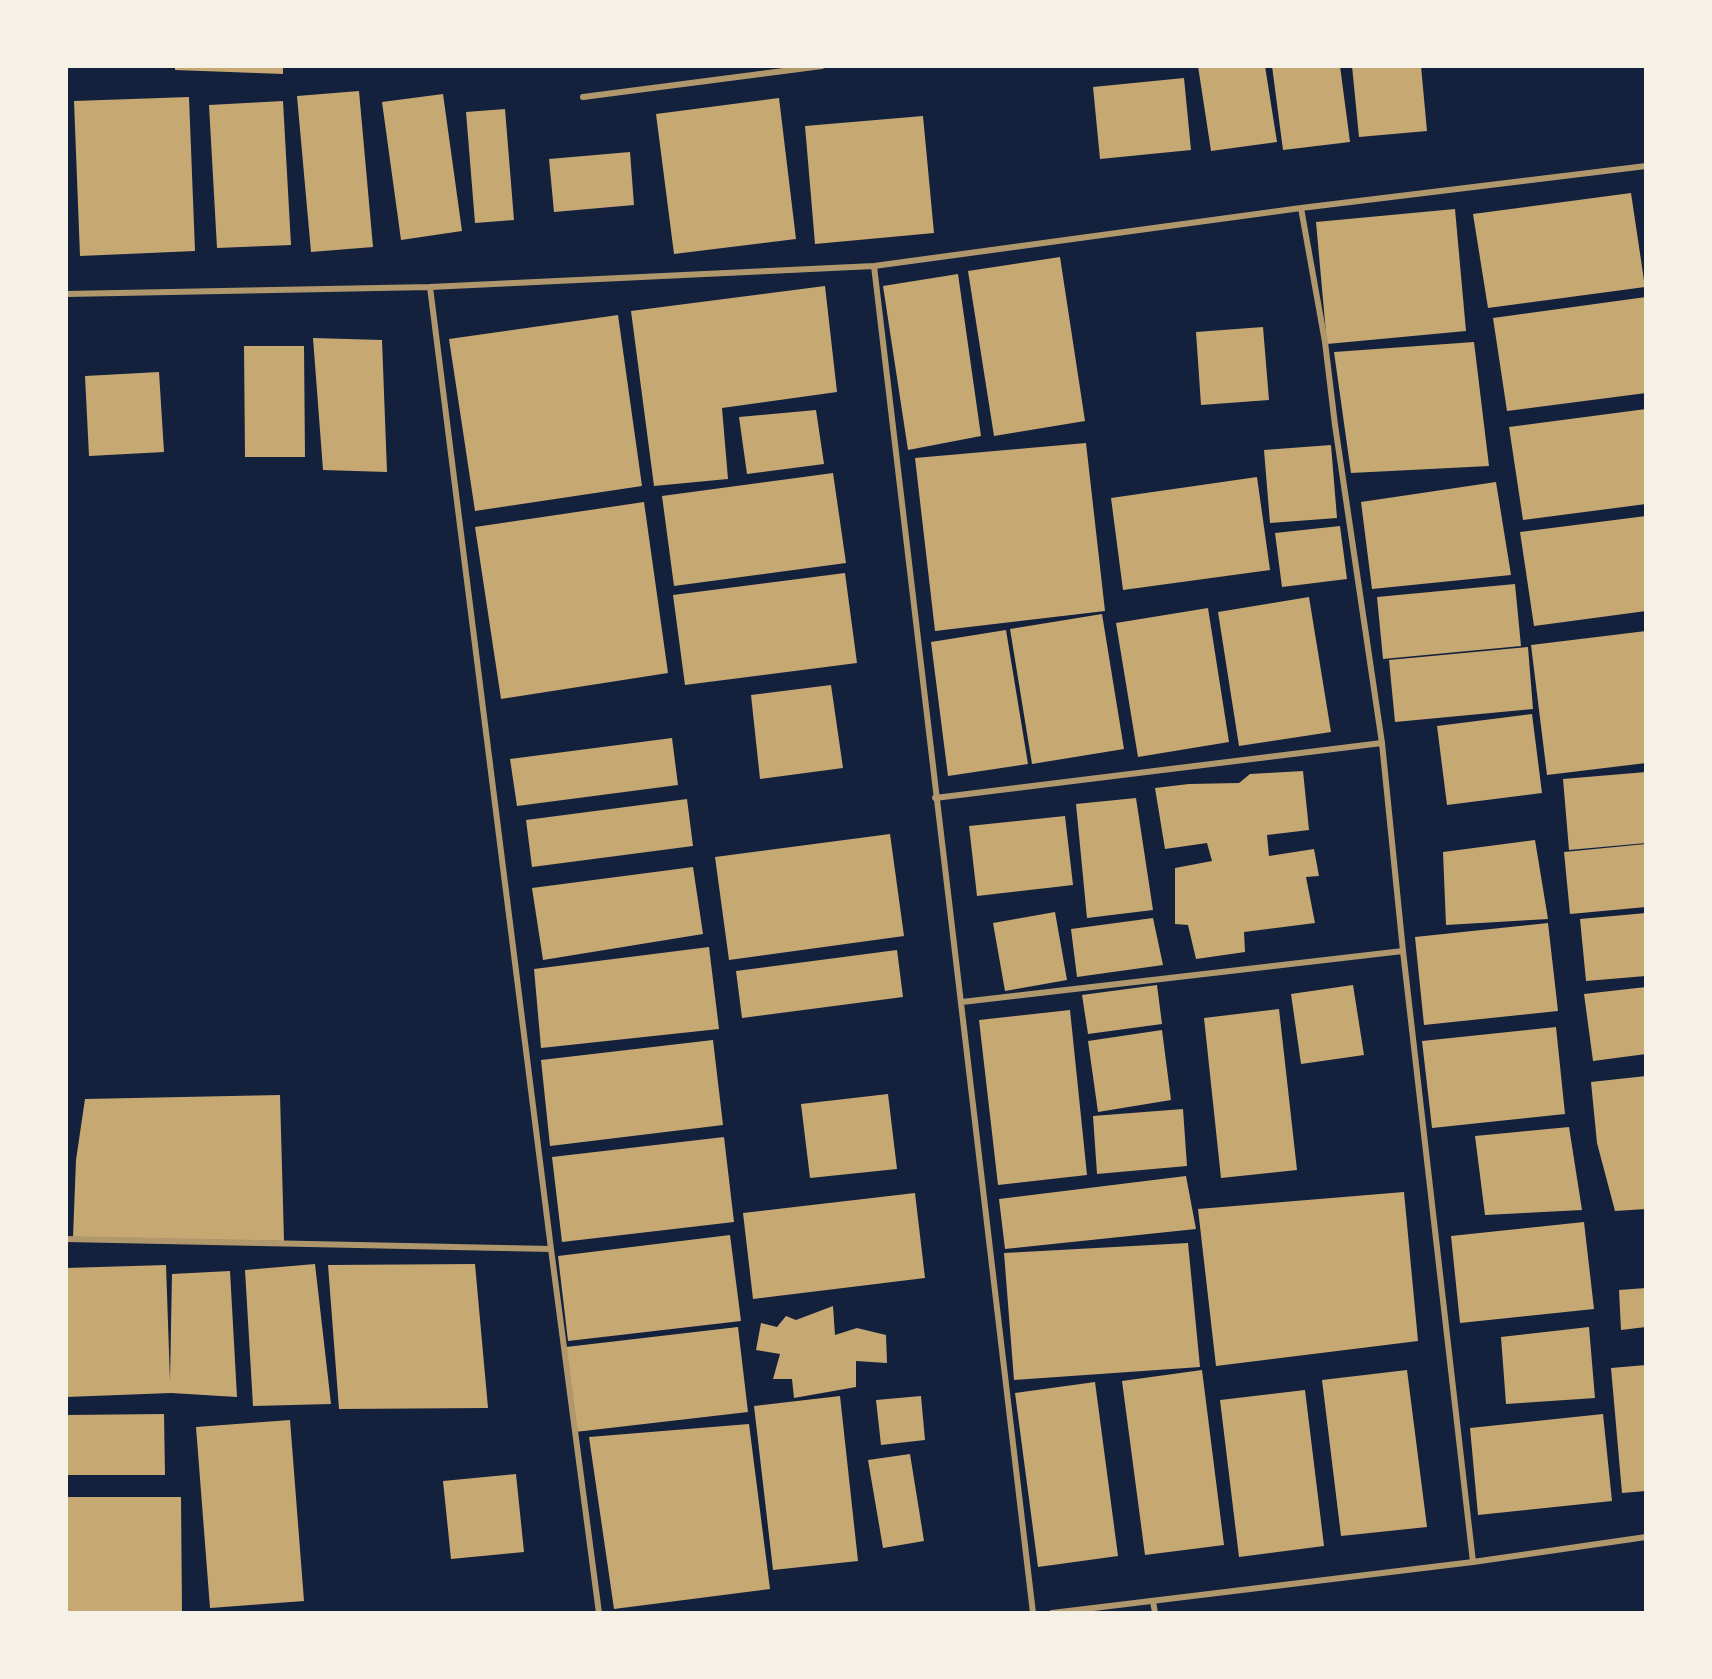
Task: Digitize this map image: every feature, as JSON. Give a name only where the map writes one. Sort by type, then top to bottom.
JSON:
[{"type":"street","points":[[583,97],[822,66]]},
{"type":"street","points":[[66,294],[430,287],[874,266],[1301,208],[1646,166]]},
{"type":"street","points":[[1301,208],[1325,342],[1335,426],[1382,743],[1402,951],[1473,1562]]},
{"type":"street","points":[[874,266],[1033,1613]]},
{"type":"street","points":[[430,287],[599,1613]]},
{"type":"street","points":[[935,798],[1382,743]]},
{"type":"street","points":[[962,1002],[1402,951]]},
{"type":"street","points":[[66,1239],[551,1249]]},
{"type":"street","points":[[1052,1613],[1473,1562],[1646,1537]]},
{"type":"street","points":[[1153,1601],[1155,1613]]},
{"type":"building","points":[[175,66],[283,66],[283,74],[175,70]]},
{"type":"building","points":[[1198,66],[1265,66],[1277,142],[1211,151]]},
{"type":"building","points":[[1272,66],[1340,66],[1350,142],[1283,150]]},
{"type":"building","points":[[1352,66],[1421,66],[1427,131],[1359,137]]},
{"type":"building","points":[[1184,78],[1191,150],[1100,159],[1093,87]]},
{"type":"building","points":[[359,91],[373,247],[311,252],[297,96]]},
{"type":"building","points":[[443,94],[462,231],[401,240],[382,102]]},
{"type":"building","points":[[189,97],[195,251],[80,256],[74,101]]},
{"type":"building","points":[[779,98],[796,239],[674,254],[656,114]]},
{"type":"building","points":[[283,101],[291,245],[217,248],[209,105]]},
{"type":"building","points":[[505,109],[514,220],[475,223],[466,112]]},
{"type":"building","points":[[923,116],[934,233],[815,244],[805,126]]},
{"type":"building","points":[[630,152],[634,205],[554,212],[549,159]]},
{"type":"building","points":[[1631,193],[1645,287],[1488,308],[1473,214]]},
{"type":"building","points":[[1455,209],[1466,331],[1327,344],[1316,222]]},
{"type":"building","points":[[1060,257],[1085,421],[994,436],[968,271]]},
{"type":"building","points":[[958,274],[981,436],[908,450],[883,286]]},
{"type":"building","points":[[825,286],[837,392],[722,408],[728,479],[654,486],[631,311]]},
{"type":"building","points":[[1646,297],[1646,393],[1507,411],[1493,318]]},
{"type":"building","points":[[618,315],[642,486],[475,511],[449,339]]},
{"type":"building","points":[[1263,327],[1269,400],[1201,405],[1196,332]]},
{"type":"building","points":[[313,338],[382,340],[387,472],[323,470]]},
{"type":"building","points":[[1474,342],[1489,466],[1351,473],[1334,352]]},
{"type":"building","points":[[244,346],[304,346],[305,457],[245,457]]},
{"type":"building","points":[[159,372],[164,452],[89,456],[85,376]]},
{"type":"building","points":[[1646,409],[1646,504],[1523,520],[1509,427]]},
{"type":"building","points":[[816,410],[824,464],[747,474],[739,417]]},
{"type":"building","points":[[1086,443],[1105,611],[935,631],[915,458]]},
{"type":"building","points":[[1331,445],[1337,518],[1270,523],[1264,450]]},
{"type":"building","points":[[833,473],[846,563],[674,586],[662,496]]},
{"type":"building","points":[[1257,477],[1270,570],[1123,590],[1111,498]]},
{"type":"building","points":[[1496,482],[1511,575],[1372,589],[1361,502]]},
{"type":"building","points":[[644,502],[668,673],[501,699],[475,527]]},
{"type":"building","points":[[1646,516],[1646,611],[1534,626],[1520,532]]},
{"type":"building","points":[[1340,526],[1347,579],[1282,587],[1275,533]]},
{"type":"building","points":[[845,573],[857,663],[685,685],[673,595]]},
{"type":"building","points":[[1515,584],[1521,646],[1383,659],[1377,597]]},
{"type":"building","points":[[1309,597],[1331,732],[1239,746],[1218,612]]},
{"type":"building","points":[[1208,608],[1229,742],[1138,757],[1116,623]]},
{"type":"building","points":[[1102,614],[1124,749],[1032,764],[1010,629]]},
{"type":"building","points":[[1006,630],[1028,764],[948,776],[931,642]]},
{"type":"building","points":[[1646,631],[1646,763],[1547,775],[1531,645]]},
{"type":"building","points":[[1528,647],[1533,709],[1395,722],[1389,660]]},
{"type":"building","points":[[831,685],[843,768],[760,779],[751,695]]},
{"type":"building","points":[[1532,714],[1542,793],[1447,805],[1437,726]]},
{"type":"building","points":[[672,738],[678,785],[517,806],[510,759]]},
{"type":"building","points":[[1303,771],[1309,830],[1267,835],[1269,856],[1314,849],[1319,876],[1306,877],[1315,923],[1244,932],[1245,952],[1196,959],[1188,925],[1175,924],[1175,868],[1212,861],[1207,843],[1165,849],[1155,788],[1189,784],[1239,783],[1250,774]]},
{"type":"building","points":[[1646,772],[1646,843],[1569,850],[1563,779]]},
{"type":"building","points":[[1136,798],[1153,910],[1087,918],[1076,804]]},
{"type":"building","points":[[687,799],[693,846],[532,867],[526,820]]},
{"type":"building","points":[[1065,816],[1073,885],[977,896],[969,826]]},
{"type":"building","points":[[890,834],[904,936],[729,960],[715,857]]},
{"type":"building","points":[[1535,840],[1548,919],[1446,925],[1443,852]]},
{"type":"building","points":[[1646,844],[1646,907],[1570,914],[1564,852]]},
{"type":"building","points":[[693,867],[703,934],[543,960],[532,888]]},
{"type":"building","points":[[1055,912],[1067,980],[1005,991],[993,923]]},
{"type":"building","points":[[1646,913],[1646,976],[1586,981],[1580,919]]},
{"type":"building","points":[[1153,918],[1163,965],[1077,977],[1071,929]]},
{"type":"building","points":[[1548,923],[1558,1011],[1424,1025],[1415,937]]},
{"type":"building","points":[[709,947],[719,1029],[541,1048],[534,969]]},
{"type":"building","points":[[897,950],[903,997],[742,1018],[736,971]]},
{"type":"building","points":[[1157,985],[1162,1024],[1088,1034],[1082,995]]},
{"type":"building","points":[[1353,985],[1364,1055],[1301,1064],[1291,994]]},
{"type":"building","points":[[1646,987],[1646,1054],[1593,1061],[1584,994]]},
{"type":"building","points":[[1279,1009],[1297,1170],[1221,1178],[1204,1018]]},
{"type":"building","points":[[1070,1010],[1087,1175],[998,1185],[979,1020]]},
{"type":"building","points":[[1556,1027],[1565,1114],[1432,1128],[1422,1041]]},
{"type":"building","points":[[1162,1030],[1171,1100],[1098,1112],[1088,1041]]},
{"type":"building","points":[[713,1040],[723,1125],[550,1146],[541,1060]]},
{"type":"building","points":[[1646,1076],[1646,1209],[1615,1211],[1597,1143],[1591,1082]]},
{"type":"building","points":[[888,1094],[897,1169],[810,1178],[801,1104]]},
{"type":"building","points":[[280,1095],[284,1241],[73,1237],[76,1160],[85,1099]]},
{"type":"building","points":[[1183,1109],[1187,1166],[1097,1174],[1093,1116]]},
{"type":"building","points":[[1569,1127],[1582,1210],[1485,1215],[1475,1136]]},
{"type":"building","points":[[724,1137],[734,1222],[562,1242],[552,1157]]},
{"type":"building","points":[[1186,1176],[1196,1229],[1005,1249],[999,1199]]},
{"type":"building","points":[[1404,1192],[1418,1341],[1216,1366],[1198,1209]]},
{"type":"building","points":[[915,1193],[925,1278],[753,1299],[743,1213]]},
{"type":"building","points":[[1584,1222],[1594,1309],[1460,1323],[1451,1236]]},
{"type":"building","points":[[730,1235],[741,1321],[568,1341],[558,1256]]},
{"type":"building","points":[[1188,1243],[1200,1367],[1014,1380],[1004,1253]]},
{"type":"building","points":[[315,1264],[331,1404],[253,1406],[245,1270]]},
{"type":"building","points":[[475,1264],[488,1408],[339,1409],[328,1265]]},
{"type":"building","points":[[166,1265],[170,1381],[172,1274],[230,1271],[237,1397],[171,1393],[66,1397],[66,1268]]},
{"type":"building","points":[[1646,1288],[1646,1327],[1621,1330],[1619,1290]]},
{"type":"building","points":[[833,1306],[835,1335],[857,1328],[886,1335],[887,1363],[856,1361],[856,1387],[794,1398],[792,1379],[773,1379],[780,1354],[756,1350],[761,1323],[777,1327],[786,1316],[796,1320]]},
{"type":"building","points":[[738,1327],[748,1412],[575,1432],[566,1347]]},
{"type":"building","points":[[1589,1327],[1595,1398],[1506,1404],[1501,1337]]},
{"type":"building","points":[[1646,1365],[1646,1491],[1622,1493],[1611,1368]]},
{"type":"building","points":[[1202,1370],[1224,1545],[1145,1555],[1122,1381]]},
{"type":"building","points":[[1407,1370],[1427,1527],[1341,1536],[1322,1380]]},
{"type":"building","points":[[1095,1382],[1118,1556],[1038,1567],[1015,1393]]},
{"type":"building","points":[[1305,1390],[1324,1546],[1239,1557],[1220,1400]]},
{"type":"building","points":[[840,1396],[858,1561],[773,1570],[754,1406]]},
{"type":"building","points":[[921,1396],[925,1440],[881,1445],[876,1400]]},
{"type":"building","points":[[164,1414],[165,1475],[66,1475],[66,1415]]},
{"type":"building","points":[[1603,1414],[1612,1501],[1478,1515],[1470,1428]]},
{"type":"building","points":[[290,1420],[304,1601],[210,1608],[196,1427]]},
{"type":"building","points":[[749,1424],[770,1589],[614,1609],[589,1437]]},
{"type":"building","points":[[910,1454],[924,1541],[883,1548],[868,1460]]},
{"type":"building","points":[[516,1474],[524,1552],[451,1559],[443,1481]]},
{"type":"building","points":[[66,1497],[181,1497],[182,1613],[66,1613]]}]
